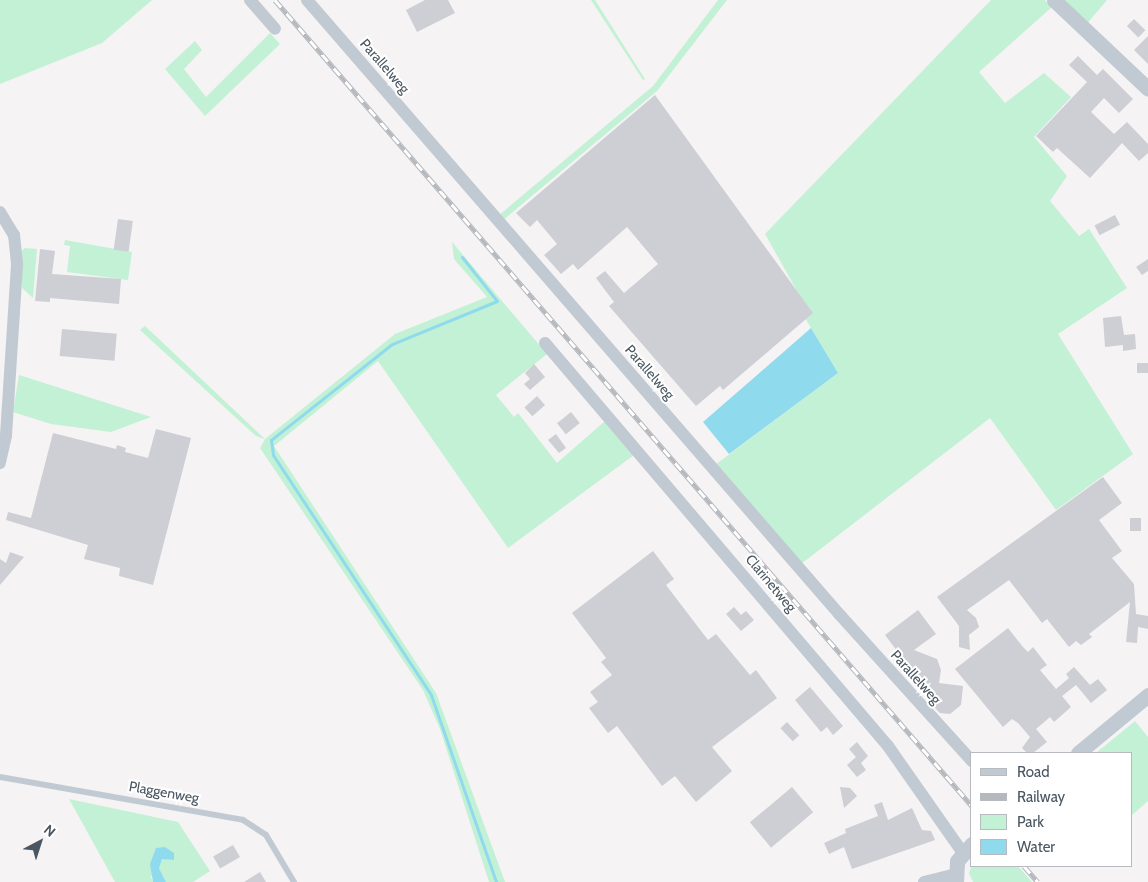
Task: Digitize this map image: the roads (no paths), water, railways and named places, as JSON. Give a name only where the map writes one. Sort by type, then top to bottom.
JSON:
[{"type":"street","points":[[250,0],[275,29]]},
{"type":"street","name":"Parallelweg","points":[[308,0],[840,616],[970,759]]},
{"type":"street","points":[[1054,0],[1148,89]]},
{"type":"street","points":[[0,212],[14,235],[17,265],[8,418],[0,463]]},
{"type":"street","name":"Clarinetweg","points":[[544,342],[859,710],[967,848]]},
{"type":"street","points":[[1079,752],[1148,695]]},
{"type":"street","points":[[924,882],[956,878],[967,848]]},
{"type":"lane","name":"Plaggenweg","points":[[0,777],[243,820],[266,835],[294,882]]},
{"type":"water","points":[[811,328],[838,373],[729,454],[703,422]]},
{"type":"water","points":[[165,847],[174,853],[174,860],[162,859],[159,868],[166,882],[153,882],[150,864],[156,848]]},
{"type":"waterway","points":[[462,257],[497,301],[392,344],[271,440],[273,455],[431,695],[496,882]]},
{"type":"railway","points":[[275,0],[970,804]]},
{"type":"railway","points":[[1025,867],[1038,882]]}]
